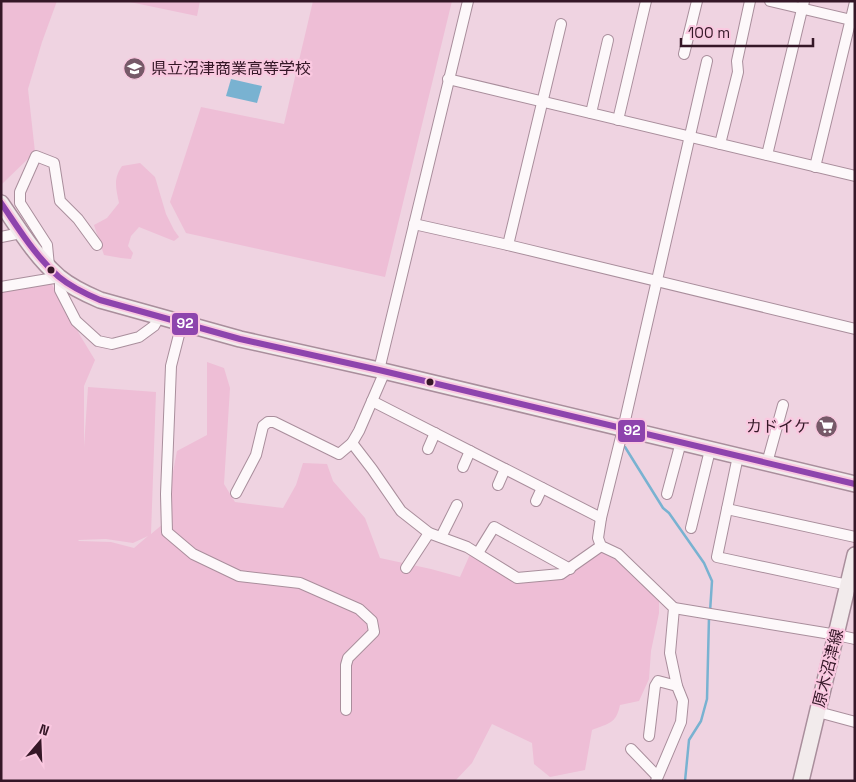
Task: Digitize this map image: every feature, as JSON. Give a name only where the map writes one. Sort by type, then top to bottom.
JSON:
[{"type":"main road","points":[[1,203],[33,249],[60,277],[80,291],[100,300],[240,339],[382,370],[855,484]]},
{"type":"main road","name":"原木沼津線","points":[[802,781],[855,555]]},
{"type":"street","points":[[236,493],[256,455],[263,426],[268,422],[274,422],[339,454],[352,443],[359,431],[372,401],[382,370],[414,224],[468,1]]},
{"type":"street","points":[[618,120],[646,1]]},
{"type":"street","points":[[684,54],[696,1]]},
{"type":"street","points":[[720,144],[738,72],[736,61],[750,1]]},
{"type":"street","points":[[770,1],[803,5],[852,21]]},
{"type":"street","points":[[815,167],[852,21],[855,2]]},
{"type":"street","points":[[767,155],[803,5]]},
{"type":"street","points":[[508,245],[561,24]]},
{"type":"street","points":[[591,113],[608,40]]},
{"type":"street","points":[[707,61],[691,137],[601,518],[598,538],[601,546],[618,554],[674,608],[855,639]]},
{"type":"street","points":[[448,79],[855,176]]},
{"type":"street","points":[[49,266],[47,245],[20,203],[20,192],[36,156],[54,163],[60,201],[78,219],[97,245]]},
{"type":"street","points":[[414,224],[855,329]]},
{"type":"street","points":[[1,236],[21,232]]},
{"type":"street","points":[[1,287],[60,277],[60,290],[76,321],[98,342],[112,344],[139,337],[154,326],[159,317]]},
{"type":"street","points":[[182,323],[171,366],[166,494],[167,532],[194,554],[239,576],[300,583],[359,609],[372,621],[374,632],[348,658],[346,665],[346,710]]},
{"type":"street","points":[[372,401],[601,518]]},
{"type":"street","points":[[768,463],[783,405]]},
{"type":"street","points":[[428,449],[435,433]]},
{"type":"street","points":[[667,494],[680,442]]},
{"type":"street","points":[[352,443],[401,511],[429,533],[467,547],[517,578],[561,574],[601,546]]},
{"type":"street","points":[[691,528],[710,450]]},
{"type":"street","points":[[463,466],[470,451]]},
{"type":"street","points":[[738,456],[717,557],[848,585]]},
{"type":"street","points":[[498,485],[506,469]]},
{"type":"street","points":[[536,501],[542,488]]},
{"type":"street","points":[[441,537],[457,505]]},
{"type":"street","points":[[727,509],[855,537]]},
{"type":"street","points":[[478,554],[494,527],[570,569]]},
{"type":"street","points":[[406,568],[429,533]]},
{"type":"street","points":[[631,750],[659,779],[681,722],[683,701],[677,686],[670,653],[674,608]]},
{"type":"street","points":[[649,736],[655,686],[658,681],[677,686]]},
{"type":"street","points":[[818,712],[855,722]]},
{"type":"shaded area","points":[[1,1],[57,1],[28,89],[35,152],[2,184]]},
{"type":"shaded area","points":[[125,1],[200,1],[197,16]]},
{"type":"shaded area","points":[[313,1],[452,1],[385,277],[186,233],[170,202],[201,107],[284,124]]},
{"type":"shaded area","points":[[140,163],[155,177],[166,214],[179,237],[174,241],[139,227],[131,236],[128,246],[133,253],[131,259],[104,255],[94,225],[107,218],[119,203],[116,179],[122,166]]},
{"type":"shaded area","points":[[51,283],[95,360],[84,386],[84,447],[88,387],[156,392],[151,534],[163,524],[177,451],[207,435],[207,362],[224,368],[230,388],[224,484],[235,502],[283,508],[296,485],[303,463],[327,464],[333,481],[365,518],[380,558],[460,577],[472,550],[519,580],[552,580],[572,572],[601,546],[659,594],[659,613],[651,651],[649,679],[639,701],[620,705],[616,716],[611,722],[592,730],[585,770],[550,777],[534,764],[532,743],[492,724],[472,763],[455,781],[1,781],[1,291]],"holes":[[[148,536],[134,548],[111,542],[78,540],[106,539],[133,543]]]},
{"type":"water","points":[[231,79],[262,86],[257,103],[226,96]]},
{"type":"waterway","points":[[625,447],[663,508],[669,513],[704,563],[712,581],[710,612]]},
{"type":"waterway","points":[[685,781],[689,740],[701,721],[707,699],[709,617]]},
{"type":"transit line","name":"92","points":[[1,203],[28,242],[50,269],[68,284],[100,300],[240,339],[379,370],[855,484]]},
{"type":"place","name":"県立沼津商業高等学校","points":[[135,68]]},
{"type":"place","name":"カドイケ","points":[[826,426]]}]
